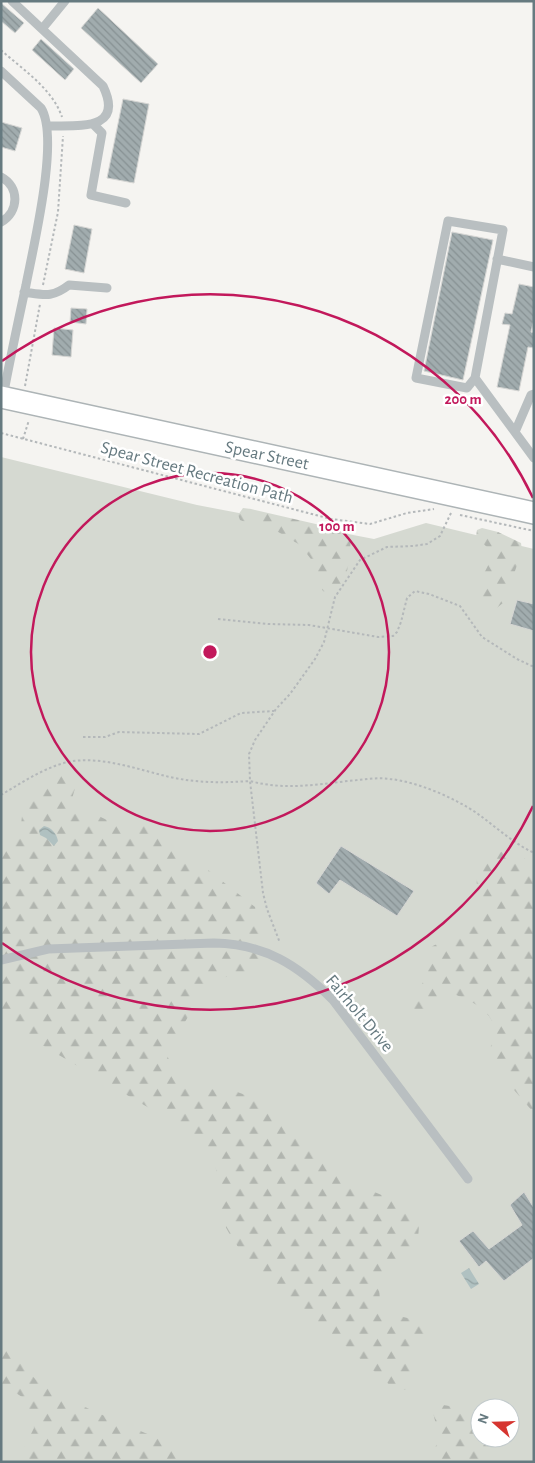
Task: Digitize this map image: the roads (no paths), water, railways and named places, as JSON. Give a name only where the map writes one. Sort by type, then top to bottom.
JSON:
[{"type":"main road","name":"Spear Street","points":[[2,397],[534,513]]},
{"type":"street","points":[[12,1],[103,86],[109,99],[108,109],[104,118],[93,124],[48,126]]},
{"type":"street","points":[[42,29],[65,1]]},
{"type":"street","points":[[1,71],[41,108],[45,114],[48,126],[47,162],[42,206],[2,397]]},
{"type":"street","points":[[93,124],[102,133],[91,195],[126,203]]},
{"type":"street","points":[[1,176],[11,185],[15,200],[14,208],[10,215],[1,222]]},
{"type":"street","points":[[448,221],[503,230],[475,378],[467,388],[416,378],[448,221]]},
{"type":"street","points":[[497,259],[534,267]]},
{"type":"street","points":[[24,292],[58,294],[70,285],[107,288]]},
{"type":"street","points":[[475,378],[534,458]]},
{"type":"street","points":[[514,432],[531,395],[534,394]]},
{"type":"street","name":"Fairholt Drive","points":[[1,960],[48,949],[155,945],[232,944],[251,947],[272,954],[318,985],[333,1000],[468,1179]]},
{"type":"water","points":[[44,826],[51,829],[56,836],[58,841],[54,846],[40,835],[39,830]]},
{"type":"water","points":[[469,1268],[479,1284],[471,1289],[461,1273]]}]
